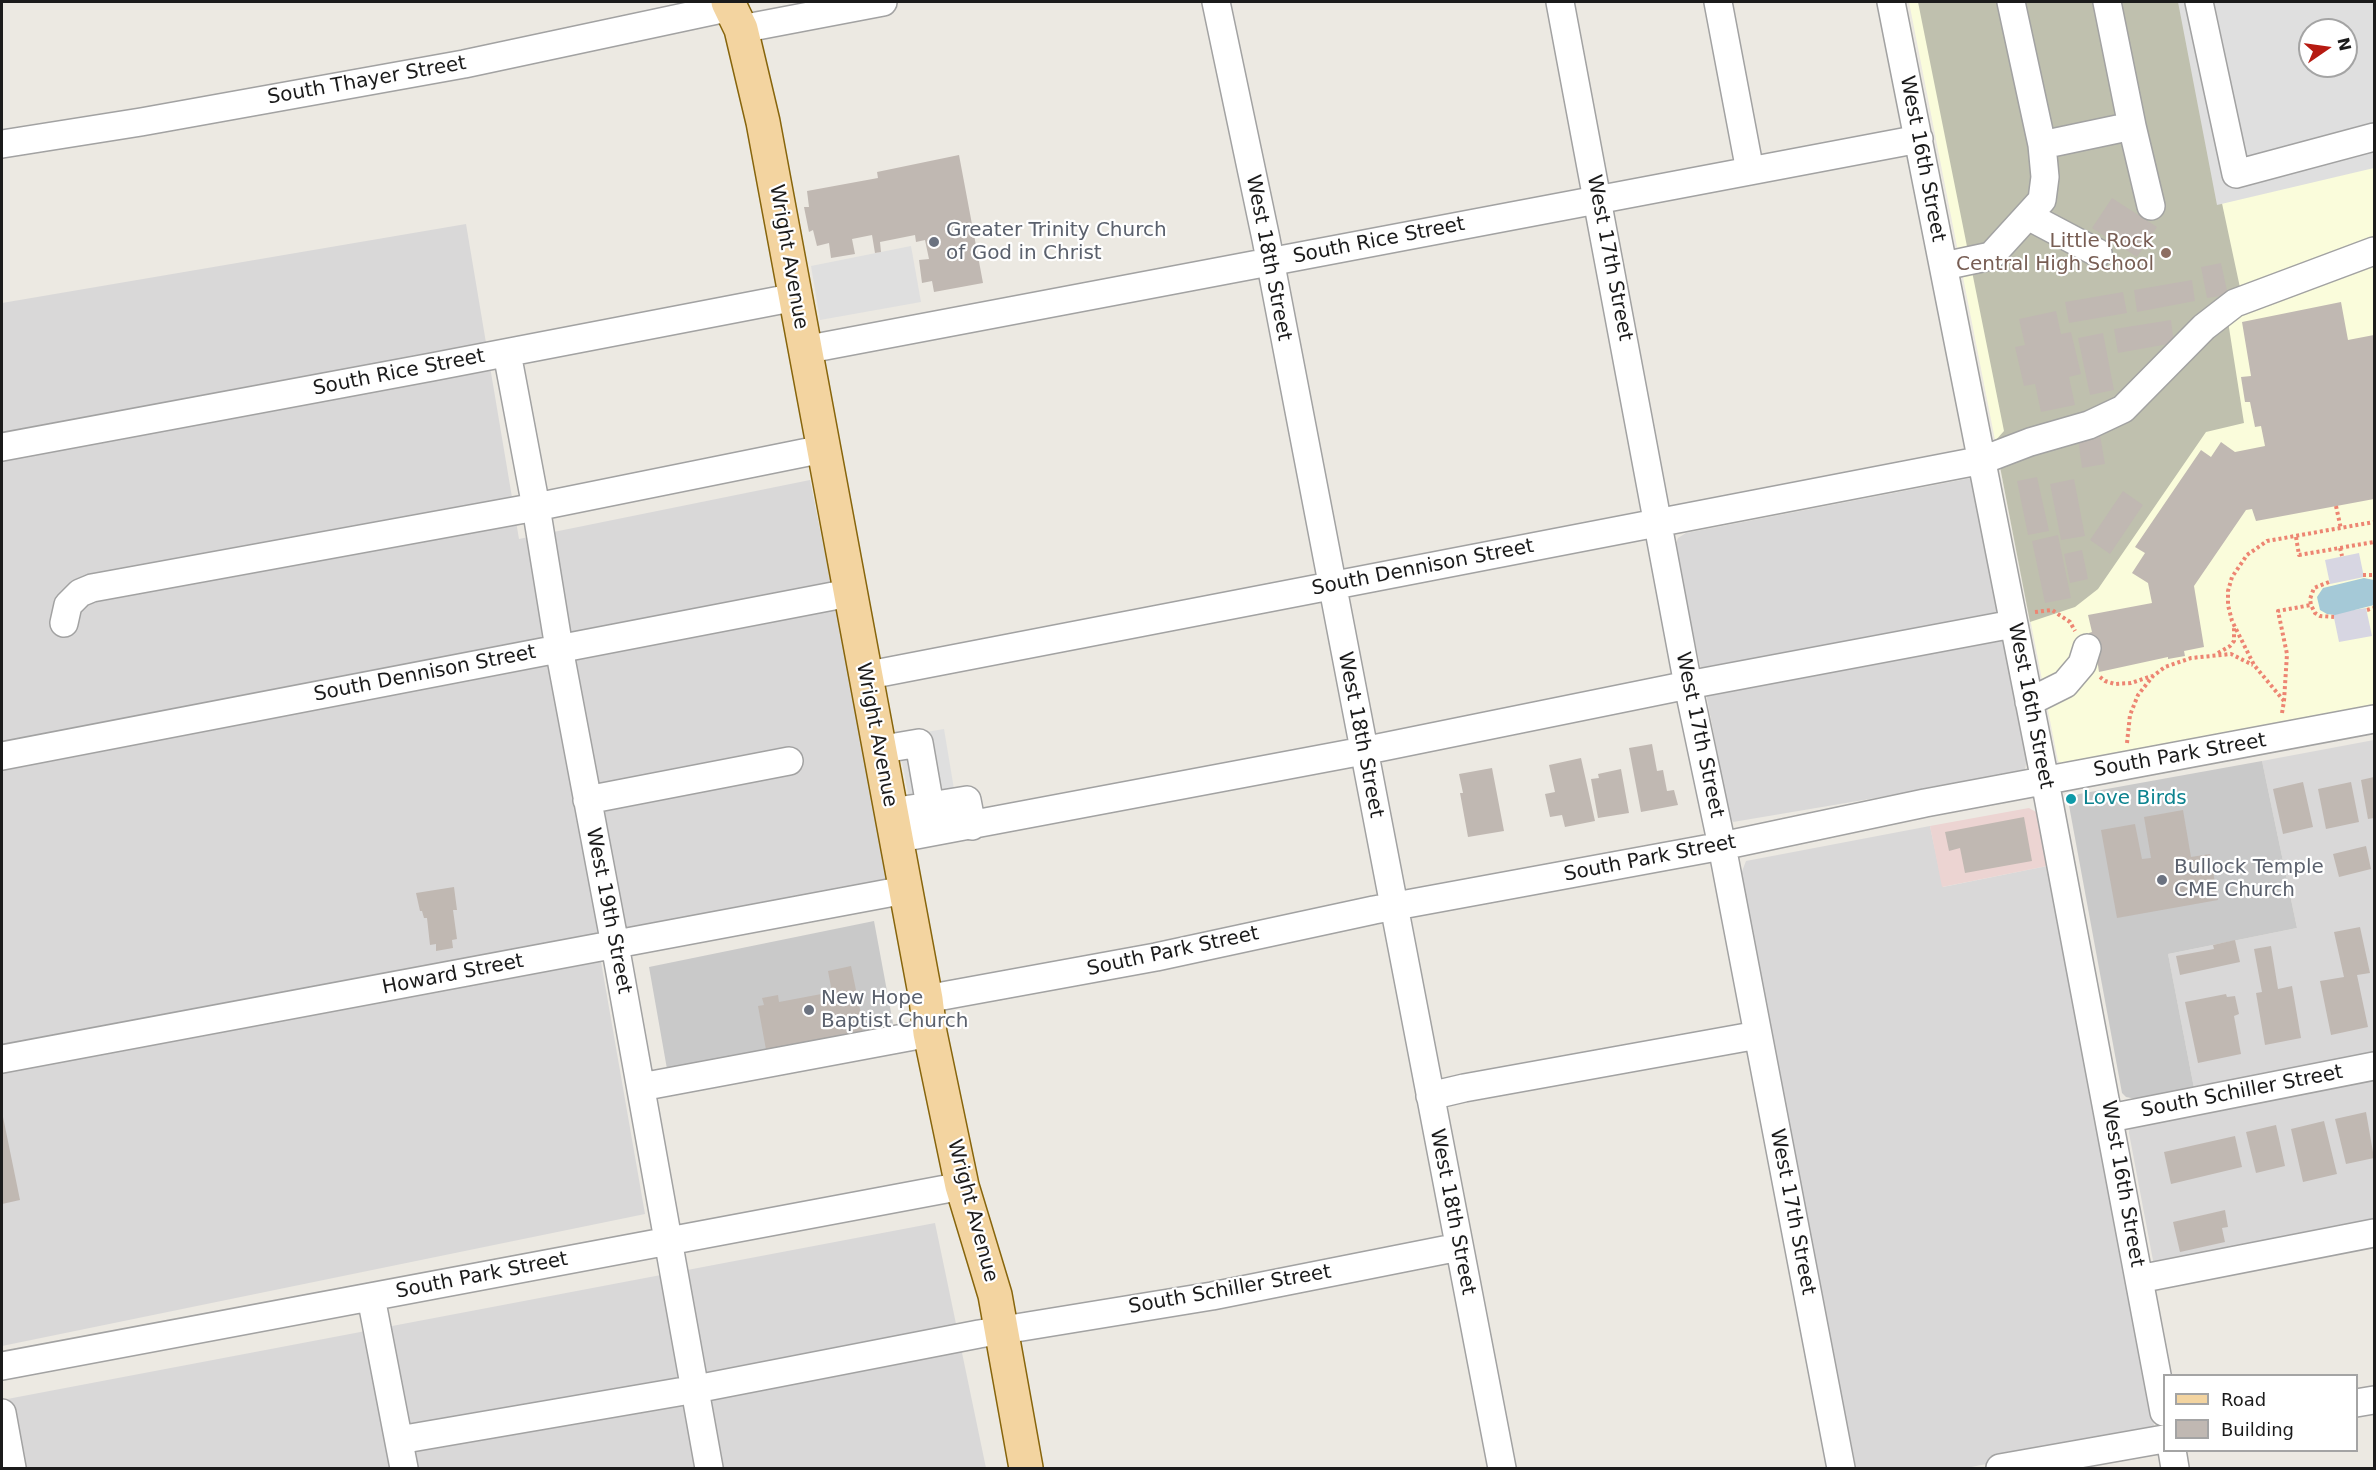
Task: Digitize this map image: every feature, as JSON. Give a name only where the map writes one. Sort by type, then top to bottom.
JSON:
[{"type":"main road","name":"Wright Avenue","points":[[733,13],[763,122],[864,676],[926,999],[930,1033],[962,1186],[995,1295],[1026,1468]]},
{"type":"street","name":"South Thayer Street","points":[[2,144],[141,122],[733,13],[883,2]]},
{"type":"street","name":"West 18th Street","points":[[1216,2],[1270,262],[1502,1468]]},
{"type":"street","name":"West 17th Street","points":[[1560,2],[1688,685],[1722,846],[1841,1468]]},
{"type":"street","points":[[1718,2],[1750,171]]},
{"type":"street","name":"West 16th Street","points":[[1891,2],[1983,460],[2024,618],[2030,702],[2163,1407]]},
{"type":"street","points":[[1944,266],[1991,256],[2042,200],[2045,177],[2042,145],[2011,2]]},
{"type":"street","points":[[2106,2],[2151,206]]},
{"type":"street","points":[[2199,2],[2236,174],[2374,137]]},
{"type":"street","points":[[2042,145],[2132,126]]},
{"type":"street","name":"South Rice Street","points":[[804,350],[1919,139]]},
{"type":"street","points":[[2028,216],[2098,253]]},
{"type":"street","name":"South Dennison Street","points":[[864,676],[1983,460],[2030,442],[2089,425],[2123,409],[2204,327],[2235,303],[2374,251]]},
{"type":"street","name":"South Rice Street","points":[[2,447],[796,297]]},
{"type":"street","name":"West 19th Street","points":[[507,353],[709,1468]]},
{"type":"street","points":[[64,623],[68,605],[80,593],[92,588],[536,507],[822,449]]},
{"type":"street","name":"South Dennison Street","points":[[2,756],[849,593]]},
{"type":"street","points":[[893,826],[972,826],[1363,751],[2024,618]]},
{"type":"street","points":[[2030,702],[2065,684],[2082,664],[2086,652]]},
{"type":"street","name":"South Park Street","points":[[926,999],[1156,957],[1393,906],[1722,846],[1925,803],[2374,719]]},
{"type":"street","points":[[878,750],[919,743],[930,806]]},
{"type":"street","points":[[587,800],[789,761]]},
{"type":"street","points":[[893,826],[930,806],[967,800],[972,826]]},
{"type":"street","name":"Howard Street","points":[[2,1059],[905,890]]},
{"type":"street","points":[[641,1087],[930,1033]]},
{"type":"street","points":[[1430,1096],[1758,1035]]},
{"type":"street","name":"South Schiller Street","points":[[2110,1118],[2374,1066]]},
{"type":"street","name":"South Park Street","points":[[2,1366],[962,1186]]},
{"type":"street","points":[[2139,1279],[2374,1233]]},
{"type":"street","name":"South Schiller Street","points":[[399,1440],[696,1389],[1000,1331],[1212,1296],[1459,1247]]},
{"type":"street","points":[[371,1297],[405,1468]]},
{"type":"street","points":[[2358,1403],[2374,1400]]},
{"type":"street","points":[[2,1413],[12,1468]]},
{"type":"street","points":[[2000,1468],[2163,1439]]},
{"type":"street","points":[[2172,1452],[2175,1468]]},
{"type":"path","points":[[2336,506],[2341,529]]},
{"type":"path","points":[[2213,655],[2224,650],[2234,641],[2235,634],[2228,605],[2228,591],[2239,565],[2257,546],[2285,537],[2296,537],[2374,522]]},
{"type":"path","points":[[2296,537],[2299,555],[2374,542]]},
{"type":"path","points":[[2340,548],[2342,556]]},
{"type":"path","points":[[2363,575],[2374,575]]},
{"type":"path","points":[[2329,582],[2314,588],[2310,599],[2315,613],[2320,616],[2334,617]]},
{"type":"path","points":[[2286,736],[2282,718],[2287,654],[2278,611],[2311,605]]},
{"type":"path","points":[[2367,610],[2374,608]]},
{"type":"path","points":[[2024,618],[2052,610],[2070,622],[2076,638],[2087,644],[2086,652],[2091,657],[2096,672],[2104,681],[2115,684],[2131,683],[2152,676]]},
{"type":"path","points":[[2232,621],[2254,665],[2284,701]]},
{"type":"path","points":[[2194,648],[2196,657]]},
{"type":"path","points":[[2128,765],[2127,744],[2130,715],[2138,695],[2152,676],[2164,667],[2196,657],[2213,655],[2230,654],[2254,665]]},
{"type":"shaded area","name":"Little Rock Central High School","points":[[1909,2],[2374,2],[2374,707],[2063,766],[2058,761]]},
{"type":"shaded area","points":[[1918,2],[2179,2],[2245,311],[2227,315],[2244,423],[2206,432],[2098,589],[2075,607],[2030,622],[1995,441],[2004,431]]},
{"type":"shaded area","points":[[2178,2],[2374,2],[2374,168],[2217,205]]},
{"type":"shaded area","points":[[466,224],[519,539],[810,480],[891,880],[596,933],[645,1214],[2,1346],[2,303]]},
{"type":"shaded area","points":[[911,246],[921,302],[820,320],[811,266]]},
{"type":"shaded area","points":[[1971,478],[2002,621],[1703,678],[1674,548],[1678,538],[1686,533]]},
{"type":"shaded area","points":[[2359,553],[2364,577],[2330,584],[2325,560]]},
{"type":"shaded area","points":[[2366,608],[2372,636],[2339,642],[2333,613]]},
{"type":"shaded area","points":[[2005,635],[2027,757],[2025,770],[2012,775],[1733,822],[1729,815],[1705,688]]},
{"type":"shaded area","points":[[944,729],[955,795],[910,803],[897,737]]},
{"type":"shaded area","points":[[2374,740],[2374,1053],[2194,1088],[2168,954],[2297,928],[2262,761]]},
{"type":"shaded area","points":[[2262,761],[2297,928],[2168,954],[2194,1088],[2136,1099],[2126,1097],[2122,1093],[2068,800],[2079,794]]},
{"type":"shaded area","points":[[2029,808],[2036,812],[2047,866],[1942,887],[1930,826]]},
{"type":"shaded area","points":[[1930,826],[1943,887],[2047,866],[2153,1408],[2154,1427],[2146,1433],[1966,1468],[1856,1468],[1771,1040],[1741,874],[1746,861]]},
{"type":"shaded area","name":"New Hope Baptist Church","points":[[874,921],[897,1045],[670,1086],[649,967]]},
{"type":"shaded area","points":[[2374,1078],[2374,1228],[2155,1271],[2129,1133],[2130,1123]]},
{"type":"shaded area","points":[[935,1223],[986,1468],[2,1468],[2,1400]]},
{"type":"water","points":[[2364,578],[2374,580],[2374,605],[2335,615],[2320,610],[2317,597],[2323,588]]},
{"type":"building","name":"Greater Trinity Church of God in Christ","points":[[959,155],[983,283],[934,292],[932,281],[922,283],[919,260],[929,259],[925,240],[916,242],[915,235],[880,242],[881,252],[875,253],[872,235],[852,239],[855,254],[831,258],[829,243],[817,246],[813,230],[809,232],[804,207],[809,207],[807,191],[878,178],[877,172]]},
{"type":"building","points":[[2112,198],[2157,227],[2137,257],[2092,228]]},
{"type":"building","points":[[2221,263],[2228,295],[2207,298],[2201,267]]},
{"type":"building","points":[[2192,280],[2195,301],[2137,312],[2134,290]]},
{"type":"building","points":[[2123,292],[2127,313],[2069,323],[2065,302]]},
{"type":"building","points":[[2341,302],[2348,340],[2374,335],[2374,499],[2256,521],[2252,509],[2246,510],[2194,586],[2204,647],[2184,651],[2185,656],[2168,659],[2168,657],[2099,672],[2096,652],[2090,644],[2089,633],[2092,632],[2088,615],[2152,603],[2148,583],[2132,573],[2145,553],[2135,547],[2201,450],[2211,457],[2221,442],[2235,452],[2265,446],[2261,426],[2255,427],[2250,402],[2245,402],[2241,377],[2251,376],[2242,322]]},
{"type":"building","points":[[2056,311],[2061,334],[2071,332],[2081,374],[2069,377],[2075,405],[2041,412],[2035,384],[2024,386],[2015,347],[2025,345],[2019,319]]},
{"type":"building","points":[[2171,320],[2174,343],[2118,353],[2114,329]]},
{"type":"building","points":[[2103,333],[2114,390],[2090,395],[2078,338]]},
{"type":"building","points":[[2100,435],[2105,464],[2082,468],[2078,439]]},
{"type":"building","points":[[2037,477],[2049,531],[2028,535],[2017,481]]},
{"type":"building","points":[[2074,479],[2085,536],[2061,540],[2050,484]]},
{"type":"building","points":[[2123,491],[2143,505],[2110,554],[2090,540]]},
{"type":"building","points":[[2058,535],[2071,598],[2045,603],[2032,541]]},
{"type":"building","points":[[2082,550],[2088,579],[2070,583],[2064,554]]},
{"type":"building","points":[[1652,744],[1657,771],[1663,770],[1667,791],[1674,790],[1678,805],[1641,812],[1629,748]]},
{"type":"building","points":[[1581,758],[1595,821],[1565,827],[1562,815],[1550,817],[1545,794],[1555,792],[1549,765]]},
{"type":"building","points":[[1492,768],[1504,831],[1468,837],[1459,774]]},
{"type":"building","points":[[1621,769],[1629,813],[1598,818],[1591,779],[1599,778],[1598,774]]},
{"type":"building","points":[[2374,777],[2374,818],[2368,819],[2361,780]]},
{"type":"building","points":[[2303,782],[2313,827],[2283,834],[2273,789]]},
{"type":"building","points":[[2351,782],[2359,822],[2326,829],[2318,789]]},
{"type":"building","name":"Bullock Temple CME Church","points":[[2183,810],[2191,857],[2210,854],[2218,900],[2117,918],[2101,830],[2135,824],[2142,859],[2151,858],[2144,817]]},
{"type":"building","points":[[2024,817],[2032,861],[1965,873],[1960,848],[1949,851],[1945,832]]},
{"type":"building","points":[[2366,846],[2371,869],[2339,877],[2333,854]]},
{"type":"building","points":[[454,887],[457,910],[453,910],[457,939],[452,940],[453,948],[436,951],[436,944],[430,945],[427,918],[424,918],[420,911],[416,893]]},
{"type":"building","points":[[2360,927],[2370,973],[2357,975],[2368,1027],[2331,1035],[2320,981],[2344,977],[2334,932]]},
{"type":"building","points":[[2235,940],[2240,962],[2180,975],[2176,956],[2214,949],[2213,945]]},
{"type":"building","points":[[2271,946],[2278,989],[2292,986],[2301,1038],[2265,1045],[2256,993],[2262,992],[2254,949]]},
{"type":"building","name":"New Hope Baptist Church","points":[[851,966],[861,1014],[863,1038],[767,1055],[758,1006],[764,1005],[762,998],[778,995],[779,1002],[832,992],[828,971]]},
{"type":"building","points":[[2226,994],[2227,997],[2235,996],[2239,1014],[2234,1016],[2241,1054],[2198,1063],[2185,1002]]},
{"type":"building","points":[[2,1112],[20,1200],[2,1204]]},
{"type":"building","points":[[2366,1112],[2374,1158],[2346,1164],[2335,1119]]},
{"type":"building","points":[[2324,1121],[2337,1174],[2303,1182],[2291,1129]]},
{"type":"building","points":[[2276,1125],[2285,1166],[2256,1173],[2246,1132]]},
{"type":"building","points":[[2235,1136],[2242,1167],[2171,1184],[2164,1152]]},
{"type":"building","points":[[2225,1210],[2228,1227],[2222,1228],[2225,1242],[2180,1252],[2173,1222]]},
{"type":"place","name":"Greater Trinity Church of God in Christ","points":[[934,242]]},
{"type":"place","name":"Little Rock Central High School","points":[[2166,253]]},
{"type":"place","name":"Love Birds","points":[[2071,799]]},
{"type":"place","name":"Bullock Temple CME Church","points":[[2162,880]]},
{"type":"place","name":"New Hope Baptist Church","points":[[809,1010]]}]
